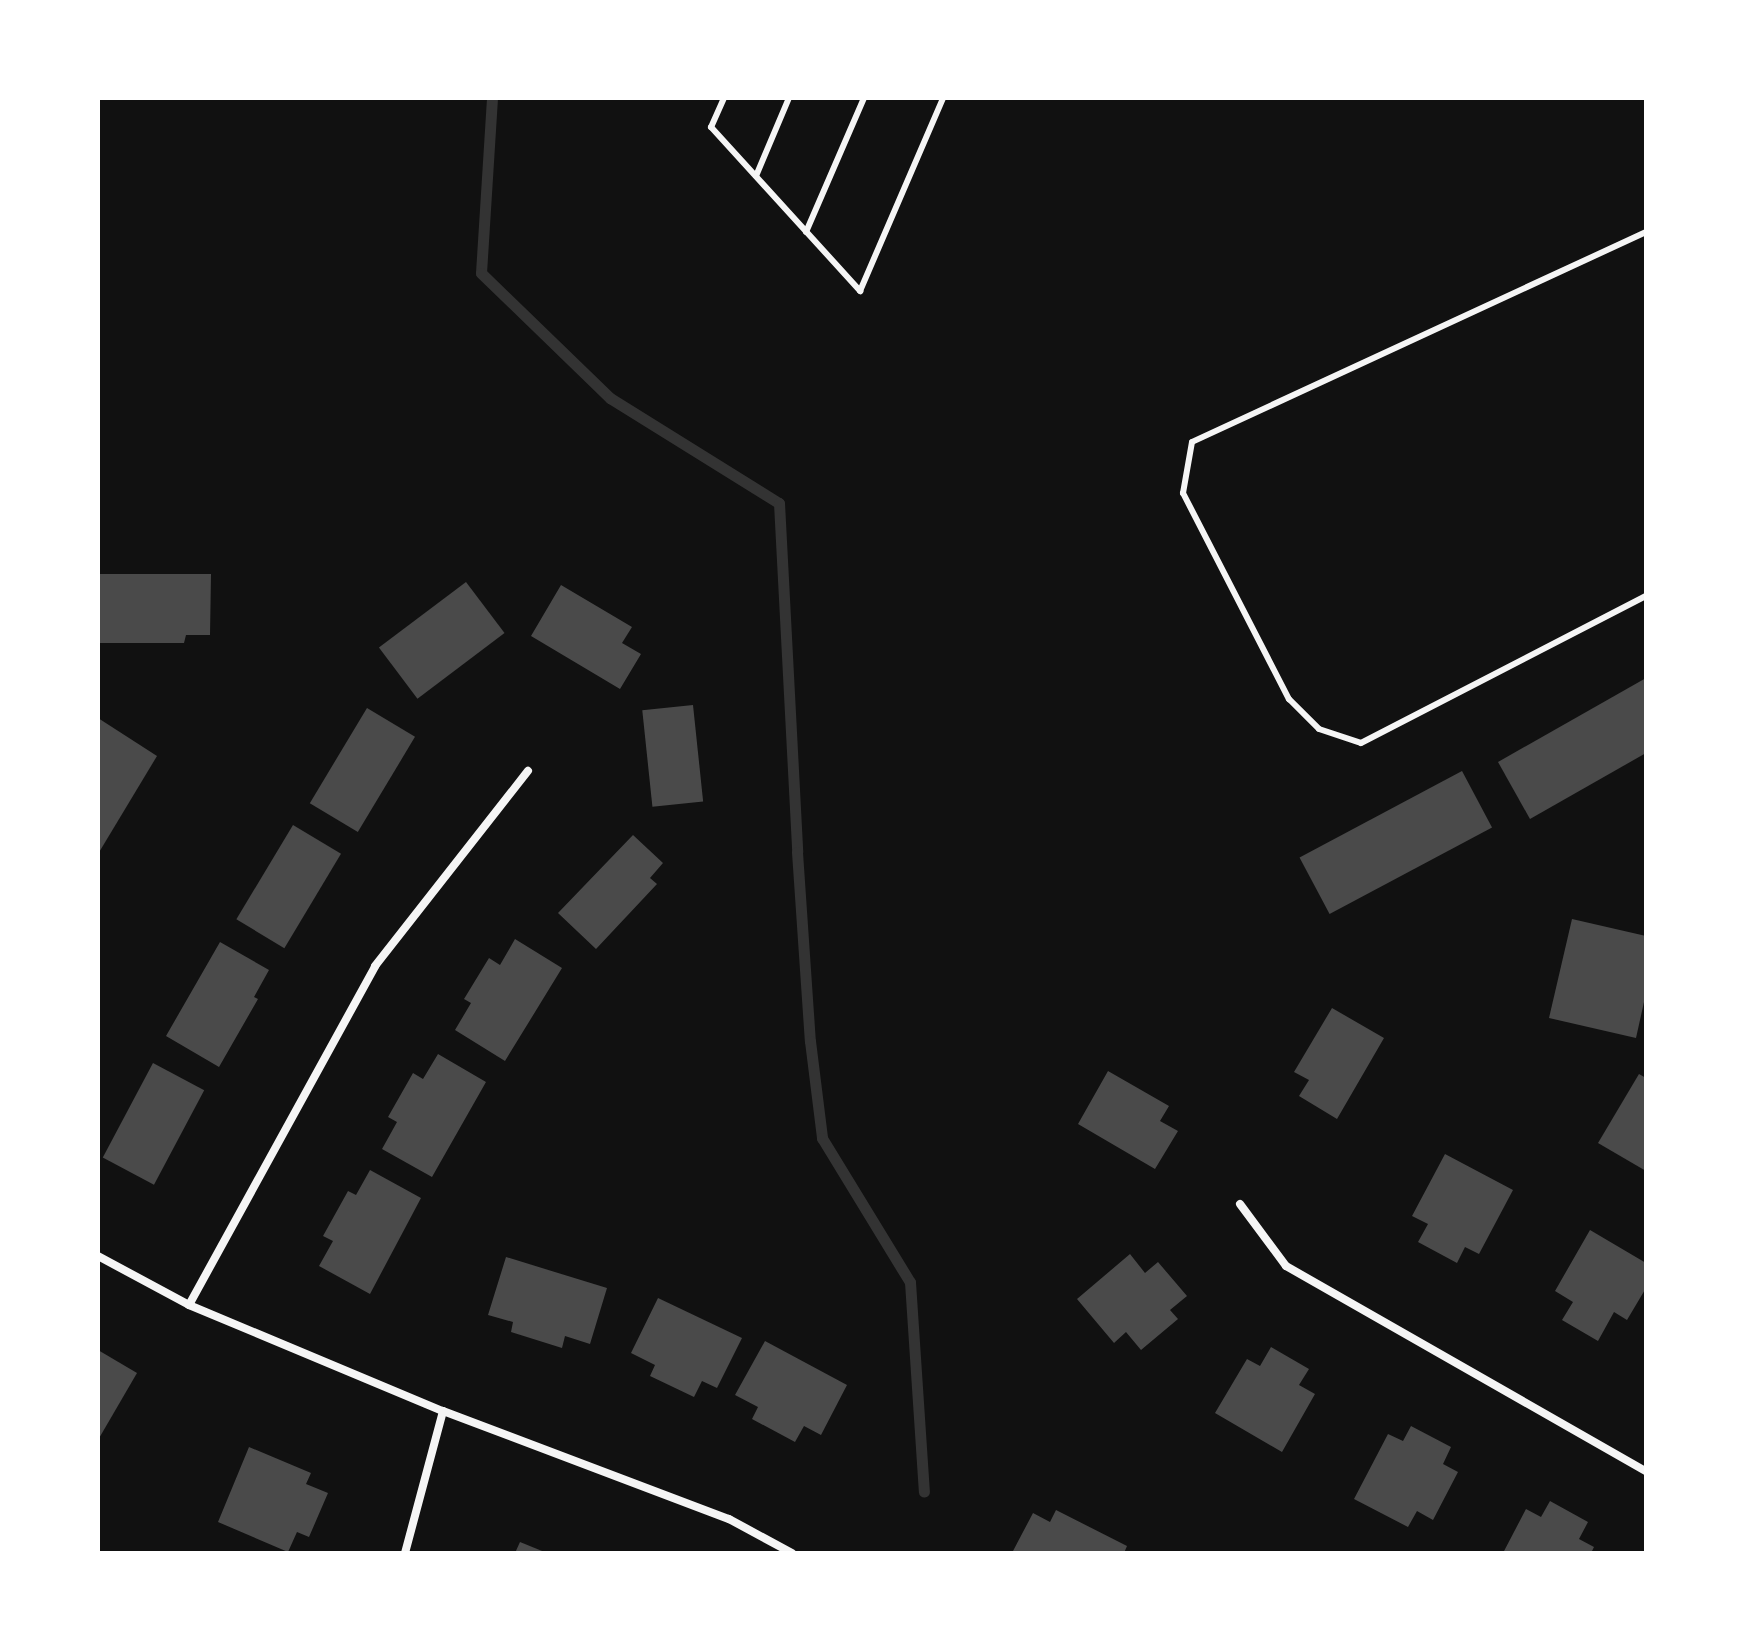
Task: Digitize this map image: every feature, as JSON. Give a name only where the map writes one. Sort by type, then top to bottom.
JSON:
[{"type":"street","points":[[189,1305],[375,966],[528,771]]},
{"type":"street","points":[[1240,1204],[1286,1266],[1646,1471]]},
{"type":"street","points":[[98,1256],[189,1305],[443,1411],[729,1519],[792,1553]]},
{"type":"street","points":[[405,1553],[443,1411]]},
{"type":"lane","points":[[724,98],[711,127],[860,291],[943,98]]},
{"type":"lane","points":[[756,176],[789,98]]},
{"type":"lane","points":[[806,232],[864,98]]},
{"type":"lane","points":[[1646,232],[1192,442],[1183,493],[1289,699],[1319,729],[1361,743],[1646,596]]},
{"type":"building","points":[[98,574],[211,574],[210,635],[186,635],[184,643],[98,643]]},
{"type":"building","points":[[466,582],[505,633],[417,699],[379,648]]},
{"type":"building","points":[[561,585],[632,627],[622,643],[641,654],[620,689],[531,636]]},
{"type":"building","points":[[1646,678],[1646,753],[1530,819],[1498,762]]},
{"type":"building","points":[[693,705],[703,801],[652,807],[642,710]]},
{"type":"building","points":[[367,708],[415,737],[358,832],[310,803]]},
{"type":"building","points":[[98,718],[157,756],[98,854]]},
{"type":"building","points":[[1462,771],[1492,828],[1330,914],[1300,857]]},
{"type":"building","points":[[293,825],[341,854],[284,948],[236,919]]},
{"type":"building","points":[[633,835],[663,863],[650,878],[657,884],[596,949],[558,913]]},
{"type":"building","points":[[1572,919],[1646,936],[1646,993],[1636,1038],[1549,1018]]},
{"type":"building","points":[[515,939],[562,968],[505,1061],[455,1030],[471,1003],[464,999],[489,958],[500,965]]},
{"type":"building","points":[[220,942],[269,970],[254,997],[258,999],[219,1067],[166,1036]]},
{"type":"building","points":[[1332,1008],[1384,1038],[1337,1119],[1299,1096],[1309,1080],[1294,1072]]},
{"type":"building","points":[[438,1054],[486,1082],[432,1177],[382,1149],[397,1122],[388,1117],[413,1073],[423,1079]]},
{"type":"building","points":[[153,1063],[204,1090],[154,1185],[103,1157]]},
{"type":"building","points":[[1108,1071],[1169,1106],[1160,1121],[1178,1131],[1155,1169],[1078,1124]]},
{"type":"building","points":[[1639,1074],[1646,1078],[1646,1171],[1598,1143]]},
{"type":"building","points":[[1445,1154],[1513,1190],[1479,1254],[1465,1247],[1457,1263],[1418,1242],[1428,1224],[1412,1216]]},
{"type":"building","points":[[370,1170],[421,1198],[370,1294],[319,1266],[333,1241],[323,1236],[348,1191],[356,1195]]},
{"type":"building","points":[[1590,1230],[1646,1263],[1646,1288],[1627,1320],[1614,1312],[1598,1341],[1562,1320],[1573,1302],[1555,1291]]},
{"type":"building","points":[[1130,1254],[1145,1273],[1158,1262],[1187,1296],[1170,1310],[1178,1319],[1141,1350],[1126,1332],[1114,1343],[1077,1299]]},
{"type":"building","points":[[506,1257],[607,1288],[590,1344],[565,1336],[562,1348],[511,1332],[513,1322],[488,1315]]},
{"type":"building","points":[[658,1298],[742,1338],[717,1388],[702,1381],[694,1397],[650,1376],[655,1365],[631,1353]]},
{"type":"building","points":[[765,1341],[847,1385],[821,1435],[804,1426],[795,1442],[752,1419],[758,1407],[735,1395]]},
{"type":"building","points":[[1271,1347],[1309,1369],[1299,1385],[1315,1394],[1282,1452],[1215,1413],[1247,1359],[1260,1366]]},
{"type":"building","points":[[98,1350],[137,1373],[98,1440]]},
{"type":"building","points":[[1411,1426],[1451,1447],[1443,1464],[1458,1472],[1433,1520],[1417,1511],[1408,1527],[1354,1499],[1388,1434],[1403,1441]]},
{"type":"building","points":[[249,1447],[311,1473],[306,1484],[328,1493],[309,1537],[297,1532],[288,1552],[218,1522]]},
{"type":"building","points":[[1550,1501],[1588,1522],[1579,1539],[1594,1547],[1591,1553],[1503,1553],[1526,1509],[1541,1517]]},
{"type":"building","points":[[1056,1510],[1127,1546],[1124,1553],[1013,1551],[1033,1513],[1050,1522]]},
{"type":"building","points":[[520,1542],[547,1553],[515,1553]]},
{"type":"waterway","points":[[492,98],[481,273],[610,398],[779,503],[797,852],[810,1041],[822,1138],[910,1282],[924,1492]]}]
